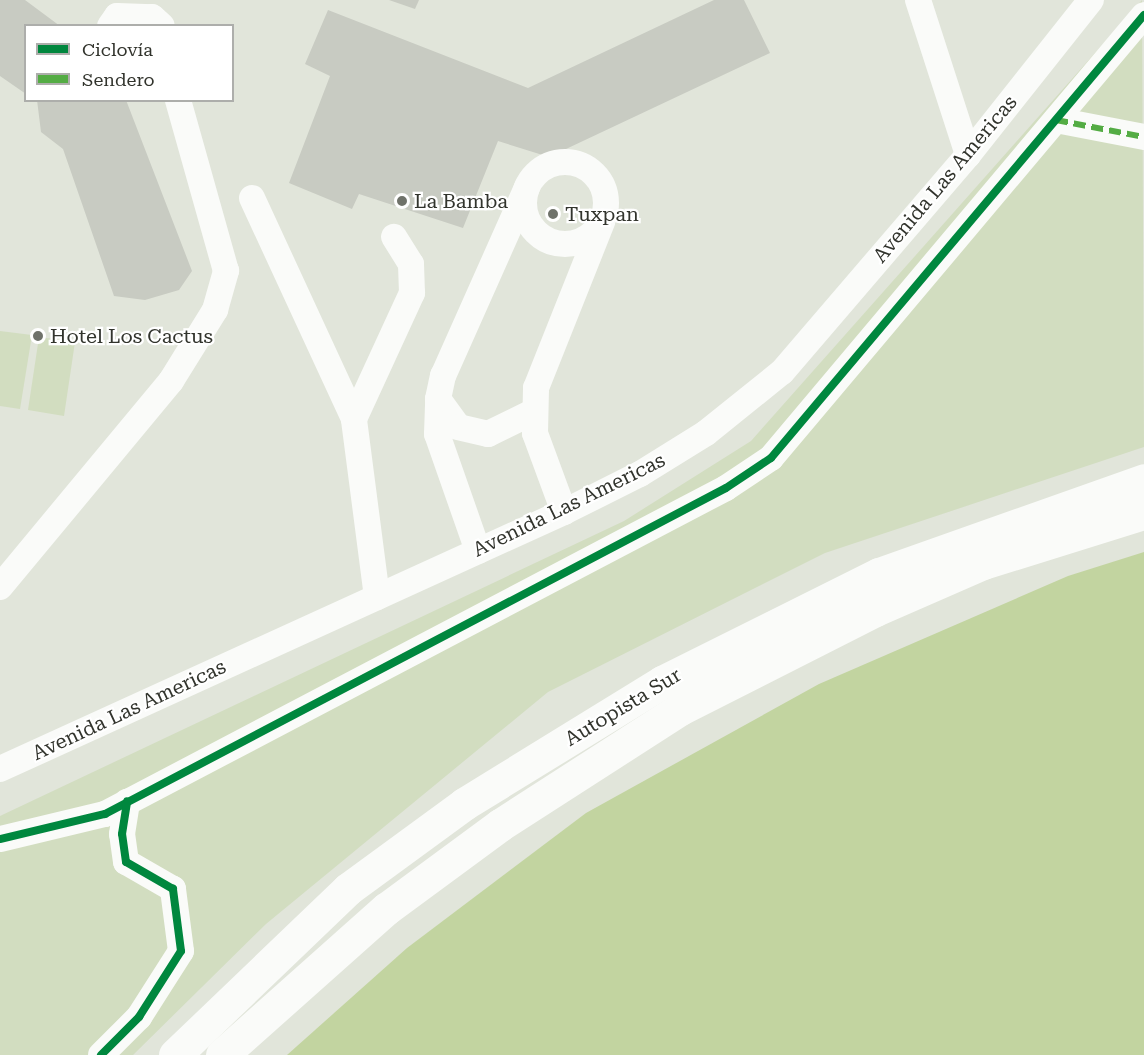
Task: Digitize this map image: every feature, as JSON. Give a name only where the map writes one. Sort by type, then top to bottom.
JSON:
[{"type":"highway","name":"Autopista Sur","points":[[175,1055],[348,889],[464,804],[662,682],[879,574],[1144,480]]},
{"type":"highway","name":"Autopista Sur","points":[[222,1055],[386,909],[501,825],[680,709],[875,610],[983,564],[1144,513]]},
{"type":"street","points":[[918,0],[968,155]]},
{"type":"street","name":"Avenida Las Americas","points":[[0,769],[564,512],[640,474],[705,433],[782,372],[968,155],[1091,0]]},
{"type":"street","points":[[0,839],[105,814],[726,488],[771,458],[1144,15]]},
{"type":"street","points":[[111,24],[117,16],[152,17],[160,24]]},
{"type":"street","points":[[0,587],[164,389],[215,310],[226,271],[179,102]]},
{"type":"street","points":[[1056,120],[1144,137]]},
{"type":"street","points":[[477,551],[437,434],[438,399],[443,376],[527,187],[544,167],[556,162],[583,165],[602,183],[607,196],[602,222],[536,388],[533,412],[535,433],[564,512]]},
{"type":"street","points":[[527,187],[525,214],[531,227],[554,243],[582,241],[602,222]]},
{"type":"street","points":[[252,198],[354,419],[377,597]]},
{"type":"street","points":[[354,419],[412,293],[411,264],[394,237]]},
{"type":"street","points":[[438,399],[458,427],[488,434],[533,412]]},
{"type":"street","points":[[101,1055],[140,1017],[181,951],[173,888],[126,862],[122,834],[128,801]]},
{"type":"shaded area","points":[[1142,0],[1144,447],[825,553],[548,692],[266,924],[133,1055],[0,1055],[0,816],[624,521],[751,441]]},
{"type":"shaded area","points":[[0,331],[32,335],[20,409],[0,406]]},
{"type":"shaded area","points":[[39,337],[75,342],[64,416],[28,410]]},
{"type":"shaded area","points":[[1144,552],[1144,1055],[287,1055],[407,948],[586,813],[819,684],[1068,576]]},
{"type":"building","points":[[0,0],[25,0],[57,24],[24,24],[24,93],[0,76]]},
{"type":"building","points":[[389,0],[419,0],[415,9]]},
{"type":"building","points":[[714,0],[744,0],[770,53],[549,157],[498,141],[463,228],[359,194],[352,209],[289,183],[330,76],[305,64],[328,10],[528,88]]},
{"type":"building","name":"Hotel Los Cactus","points":[[37,102],[127,102],[192,271],[179,290],[145,300],[114,296],[63,149],[41,132]]},
{"type":"marked path","points":[[1056,120],[1144,137]]},
{"type":"cycle path","points":[[0,839],[105,814],[726,488],[771,458],[1144,15]]},
{"type":"cycle path","points":[[101,1055],[139,1017],[181,951],[173,889],[126,862],[122,834],[127,801]]},
{"type":"place","name":"La Bamba","points":[[402,201]]},
{"type":"place","name":"Tuxpan","points":[[553,214]]},
{"type":"place","name":"Hotel Los Cactus","points":[[38,336]]}]
